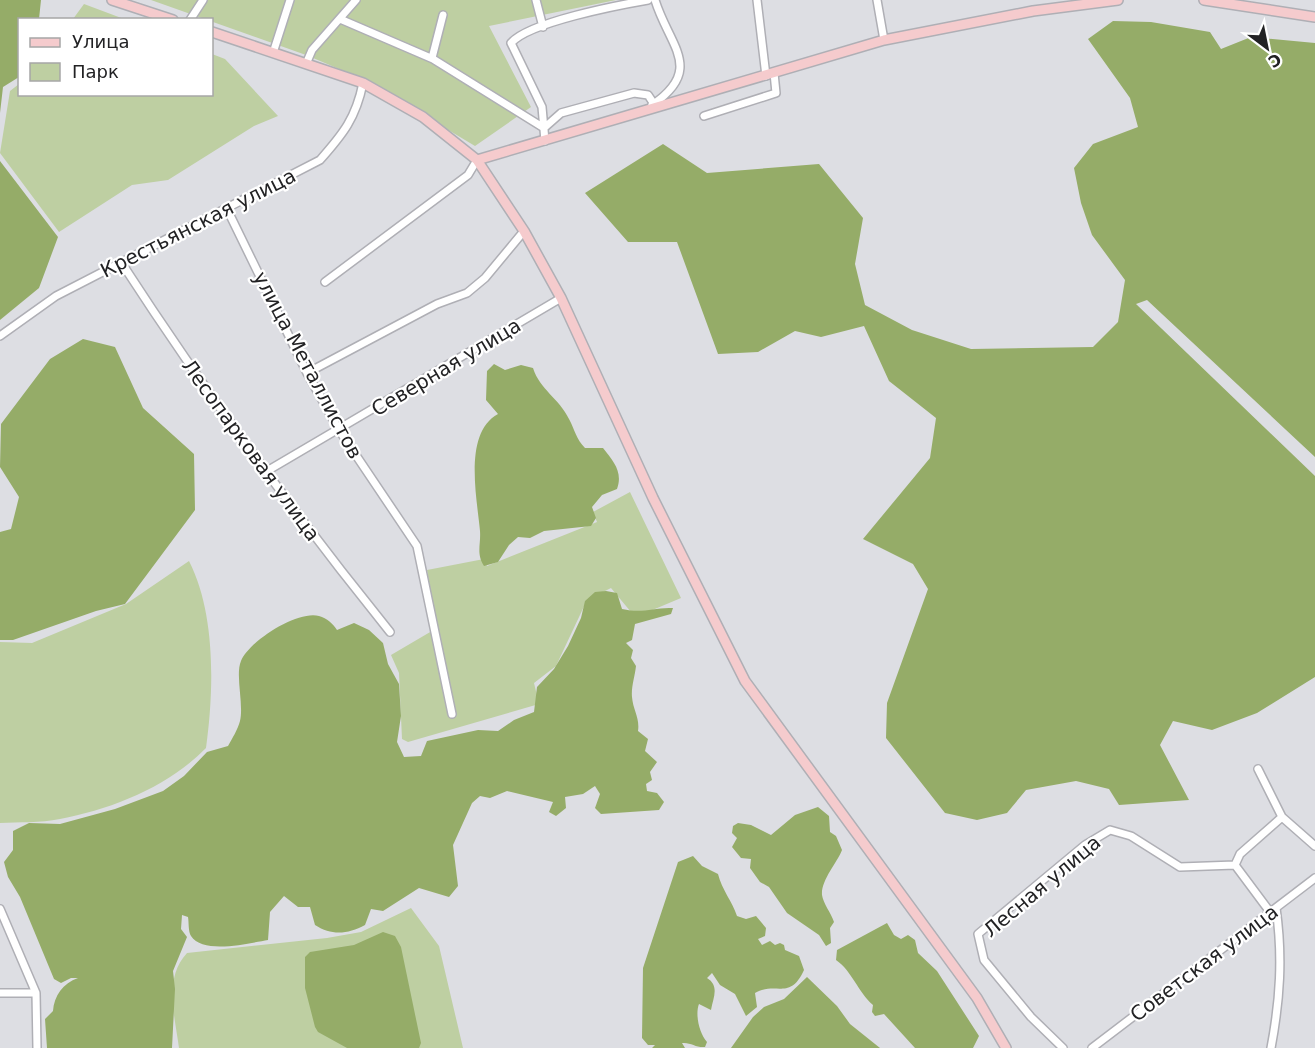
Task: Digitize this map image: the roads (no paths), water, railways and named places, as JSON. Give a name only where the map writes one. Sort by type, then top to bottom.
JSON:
[{"type":"main road","points":[[113,0],[167,18]]},
{"type":"main road","points":[[477,160],[884,40],[1033,11],[1118,0]]},
{"type":"main road","points":[[1204,0],[1315,17]]},
{"type":"main road","points":[[213,32],[363,83],[423,117],[477,160],[524,231],[561,298],[652,498],[745,681],[977,998],[1006,1048]]},
{"type":"street","points":[[191,18],[203,0]]},
{"type":"street","points":[[273,52],[290,0]]},
{"type":"street","points":[[306,64],[312,50],[356,0]]},
{"type":"street","points":[[536,0],[543,27]]},
{"type":"street","points":[[595,0],[597,10]]},
{"type":"street","points":[[544,141],[542,107],[511,44],[543,27],[597,10],[648,0]]},
{"type":"street","points":[[642,111],[675,86],[681,70],[677,50],[655,0]]},
{"type":"street","points":[[704,116],[776,93],[770,74],[757,0]]},
{"type":"street","points":[[877,0],[884,40]]},
{"type":"street","points":[[432,58],[443,15]]},
{"type":"street","points":[[340,19],[432,58],[544,128]]},
{"type":"street","name":"Крестьянская улица","points":[[0,336],[56,296],[320,160],[346,129],[358,108],[363,83]]},
{"type":"street","points":[[544,128],[561,113],[634,93],[648,95],[654,104]]},
{"type":"street","points":[[325,282],[468,175],[477,160]]},
{"type":"street","name":"улица Металлистов","points":[[227,209],[308,373],[339,430],[417,546],[452,714]]},
{"type":"street","points":[[308,373],[436,304],[467,292],[485,278],[524,231]]},
{"type":"street","name":"Лесопарковая улица","points":[[121,262],[161,323],[312,535],[390,632]]},
{"type":"street","name":"Северная улица","points":[[267,471],[561,298]]},
{"type":"street","points":[[1258,769],[1282,817],[1315,846]]},
{"type":"street","points":[[1271,1048],[1280,997],[1281,944],[1273,910],[1235,865],[1240,854],[1282,817]]},
{"type":"street","name":"Лесная улица","points":[[1063,1048],[1031,1017],[984,960],[978,934],[1085,845],[1110,830],[1131,836],[1180,867],[1235,865]]},
{"type":"street","name":"Советская улица","points":[[1092,1048],[1315,878]]},
{"type":"street","points":[[0,909],[36,993],[37,1048]]},
{"type":"street","points":[[0,993],[36,993]]}]
